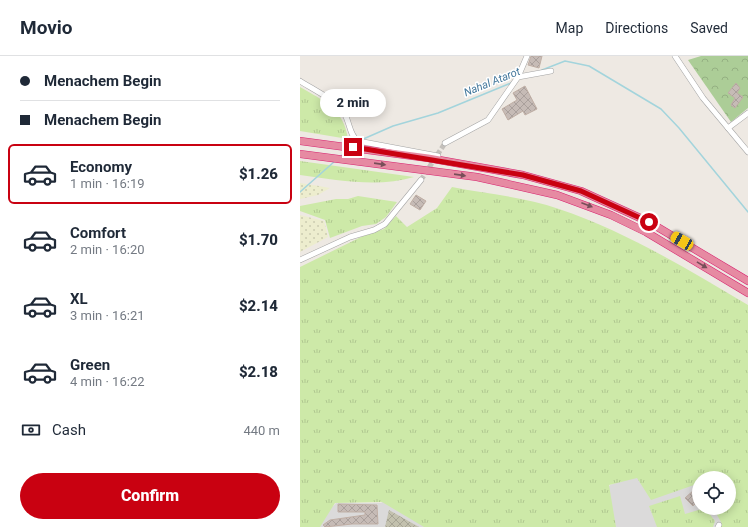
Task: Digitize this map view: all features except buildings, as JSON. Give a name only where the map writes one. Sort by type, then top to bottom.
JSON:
[{"type":"highway","points":[[300,140],[428,158],[523,175],[581,191],[649,222],[748,281]]},
{"type":"highway","points":[[300,154],[477,177],[557,195],[611,214],[646,232],[748,293]]},
{"type":"street","points":[[445,143],[488,120],[518,77],[527,56]]},
{"type":"street","points":[[675,56],[703,98],[748,152]]},
{"type":"street","points":[[518,77],[551,71]]},
{"type":"street","points":[[300,81],[332,102],[344,113],[353,135],[358,141],[438,156]]},
{"type":"street","points":[[728,128],[748,113]]},
{"type":"street","points":[[300,260],[350,237],[374,230],[385,224],[421,180]]},
{"type":"shaded area","points":[[636,476],[692,483],[692,515],[736,515],[748,527],[580,527],[610,485]]},
{"type":"shaded area","points":[[402,487],[463,527],[314,527],[336,503],[381,503]]},
{"type":"shaded area","points":[[389,510],[419,527],[385,527]]},
{"type":"green space","points":[[701,56],[748,56],[748,108],[731,122],[688,60]]},
{"type":"green space","points":[[300,87],[332,107],[342,120],[348,139],[300,131]]},
{"type":"green space","points":[[300,161],[414,177],[372,183],[314,177],[300,175]]},
{"type":"green space","points":[[300,183],[330,188],[318,195],[300,199]]},
{"type":"green space","points":[[452,187],[533,201],[559,209],[584,218],[633,240],[748,305],[748,527],[720,527],[721,522],[717,515],[736,515],[736,471],[692,471],[692,486],[651,500],[637,478],[609,485],[616,527],[424,527],[382,502],[335,503],[320,527],[300,527],[300,267],[363,236],[384,229],[396,216],[407,227],[437,208]]},
{"type":"green space","points":[[358,196],[397,202],[386,217],[376,224],[362,226],[330,238],[325,220],[300,211],[300,206],[336,199],[348,199]]},
{"type":"green space","points":[[300,215],[324,221],[328,237],[300,252]]},
{"type":"green space","points":[[680,496],[685,514],[692,512],[692,515],[710,515],[715,521],[713,527],[657,527],[649,506]]},
{"type":"waterway","name":"Nahal Atarot","points":[[542,70],[565,61],[589,66],[661,109],[679,128],[748,212]]},
{"type":"waterway","name":"Nahal Atarot","points":[[361,140],[393,126],[438,113],[511,83]]},
{"type":"waterway","name":"Nahal Atarot","points":[[341,156],[349,149]]},
{"type":"waterway","name":"Nahal Atarot","points":[[300,192],[335,161]]},
{"type":"tunnel","points":[[421,180],[445,143]]},
{"type":"route","points":[[353,147],[428,158],[523,175],[581,191],[613,204],[649,222]]}]
